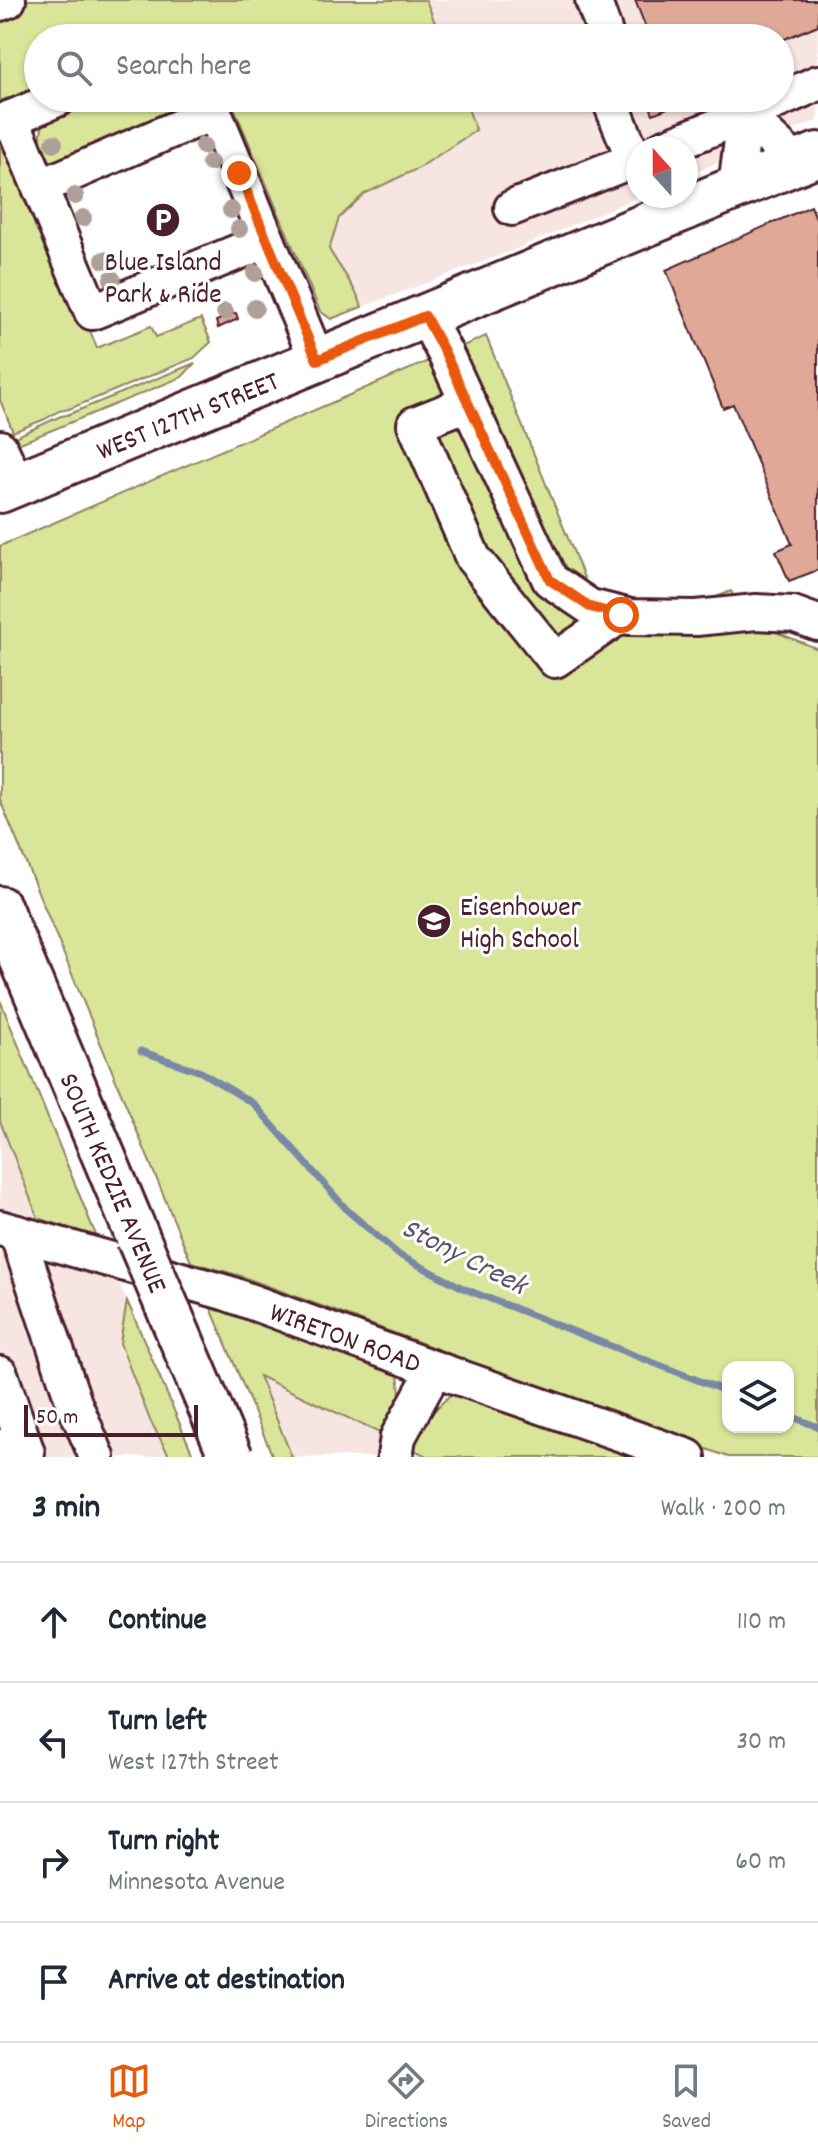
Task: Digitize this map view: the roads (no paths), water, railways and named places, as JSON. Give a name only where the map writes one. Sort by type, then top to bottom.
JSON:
[{"type":"main road","name":"WEST 127TH STREET","points":[[6,474],[317,360],[808,158]]},
{"type":"main road","name":"SOUTH KEDZIE AVENUE","points":[[0,908],[231,1457]]},
{"type":"street","points":[[0,3],[8,0]]},
{"type":"street","points":[[593,0],[602,24]]},
{"type":"street","points":[[794,94],[818,83]]},
{"type":"street","points":[[25,112],[6,120],[40,187],[92,312],[267,240]]},
{"type":"street","points":[[40,187],[196,112]]},
{"type":"street","points":[[214,112],[317,360]]},
{"type":"street","points":[[618,112],[633,136]]},
{"type":"street","points":[[692,136],[752,112]]},
{"type":"street","points":[[745,115],[808,158]]},
{"type":"street","points":[[736,188],[745,115]]},
{"type":"street","points":[[512,208],[626,163]]},
{"type":"street","points":[[425,316],[550,580],[590,607],[630,617],[696,618],[756,612],[793,614],[818,623]]},
{"type":"street","points":[[468,403],[415,424],[473,558],[555,660],[621,615]]},
{"type":"street","points":[[8,1230],[97,1457]]},
{"type":"street","name":"WIRETON ROAD","points":[[8,1230],[227,1293],[688,1457]]},
{"type":"street","points":[[395,1457],[398,1437],[435,1369]]},
{"type":"street","points":[[0,1374],[18,1452]]},
{"type":"waterway","name":"Stony Creek","points":[[141,1051],[201,1072],[254,1104],[348,1211],[399,1255],[465,1289],[722,1390]]},
{"type":"waterway","name":"Stony Creek","points":[[794,1417],[818,1427]]},
{"type":"place","name":"Blue Island Park & Ride","points":[[163,220]]},
{"type":"place","name":"Eisenhower High School","points":[[434,921]]}]
